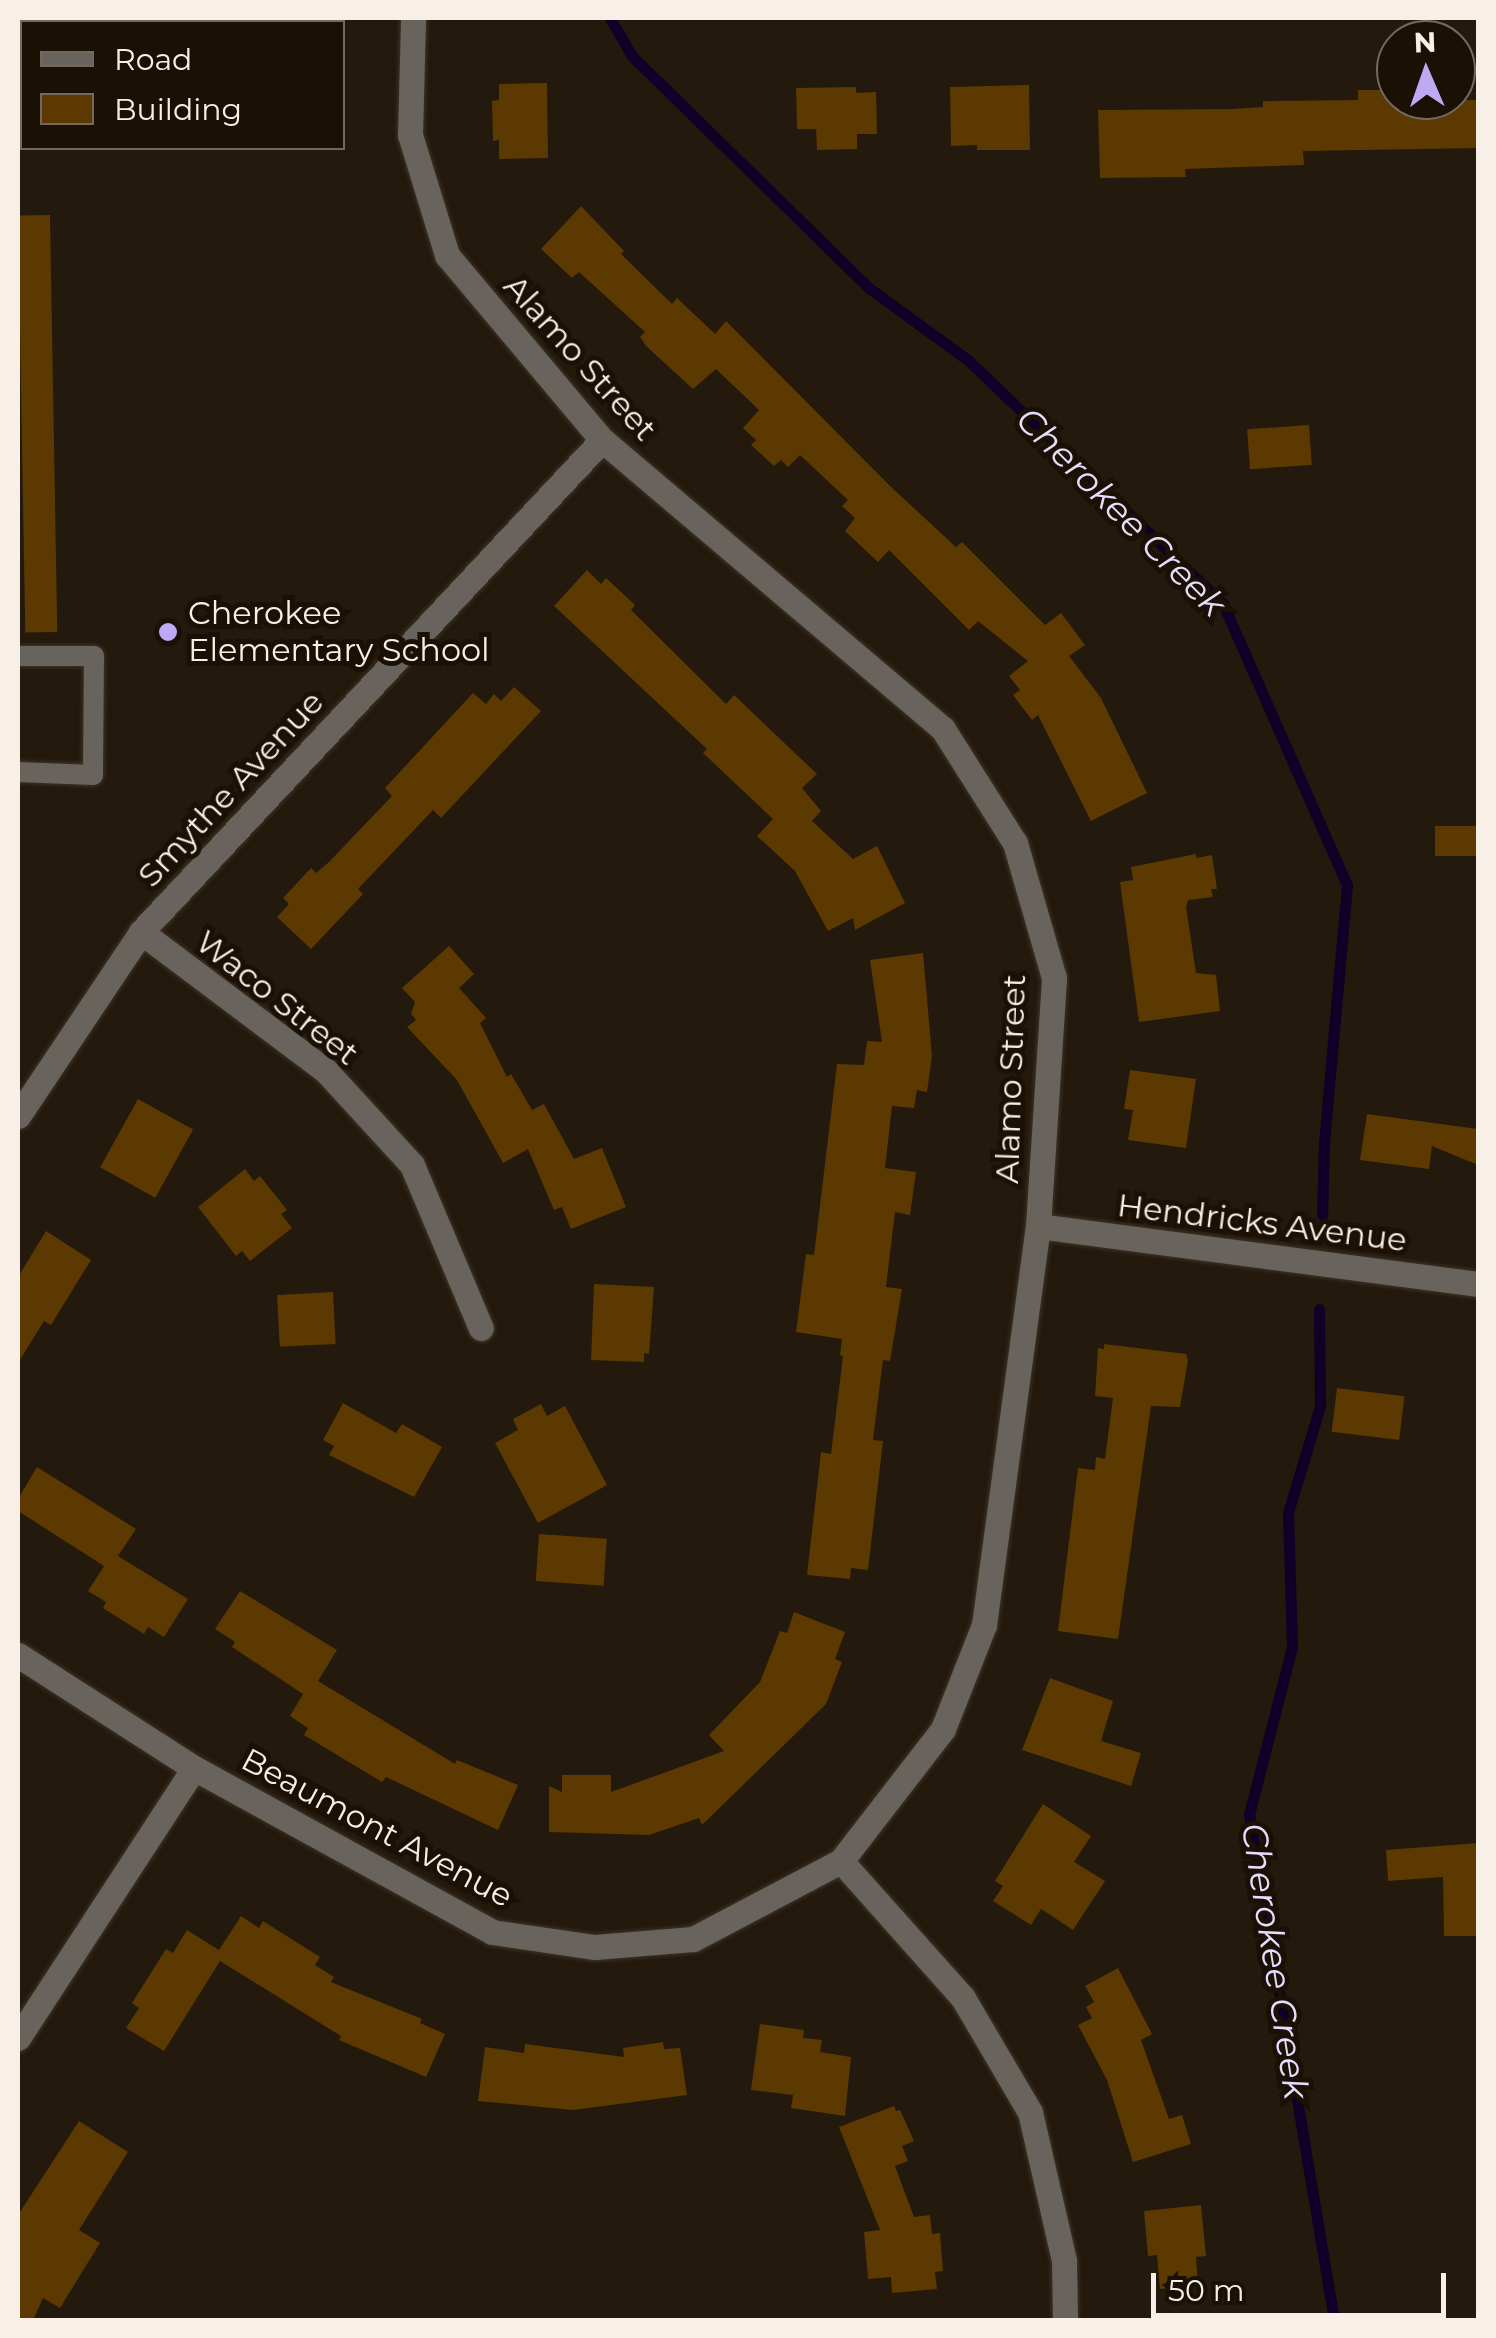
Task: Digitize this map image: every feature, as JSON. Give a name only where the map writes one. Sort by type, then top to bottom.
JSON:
[{"type":"street","name":"Alamo Street","points":[[413,18],[410,135],[447,255],[602,440],[943,729],[1015,843],[1054,978],[1038,1226],[984,1626],[944,1729],[840,1862]]},
{"type":"street","name":"Smythe Avenue","points":[[18,1116],[141,932],[602,440]]},
{"type":"street","name":"Waco Street","points":[[141,932],[326,1072],[412,1165],[481,1328]]},
{"type":"street","name":"Hendricks Avenue","points":[[1038,1226],[1478,1284]]},
{"type":"street","name":"Beaumont Avenue","points":[[18,1655],[194,1768],[492,1932],[595,1947],[693,1939],[840,1862]]},
{"type":"street","points":[[18,2038],[194,1768]]},
{"type":"street","points":[[840,1862],[962,1998],[1030,2112],[1064,2261],[1065,2320]]},
{"type":"lane","points":[[18,656],[94,656],[94,676],[93,775],[18,772]]},
{"type":"building","points":[[547,83],[548,158],[499,159],[499,140],[493,141],[492,101],[499,100],[499,84]]},
{"type":"building","points":[[1029,85],[1030,150],[951,146],[950,87]]},
{"type":"building","points":[[856,87],[856,93],[876,92],[877,134],[857,134],[857,149],[817,150],[816,129],[797,129],[796,88]]},
{"type":"building","points":[[1358,90],[1376,90],[1376,120],[1476,120],[1478,100],[1478,148],[1303,151],[1304,165],[1185,169],[1186,177],[1100,178],[1098,110],[1233,109],[1263,107],[1263,101],[1358,100]]},
{"type":"building","points":[[581,206],[624,251],[621,254],[672,304],[677,298],[715,334],[726,321],[891,487],[956,547],[962,542],[1045,625],[1061,613],[1085,645],[1069,656],[1101,698],[1147,793],[1091,821],[1038,715],[1032,720],[1013,695],[1020,690],[1009,676],[1028,661],[978,621],[969,630],[889,550],[878,562],[845,531],[855,518],[842,506],[848,500],[800,455],[788,467],[781,460],[774,466],[751,445],[756,440],[743,428],[759,410],[716,369],[693,389],[646,346],[640,337],[645,332],[579,272],[572,278],[541,249]]},
{"type":"building","points":[[50,215],[57,632],[25,632],[18,216]]},
{"type":"building","points":[[1309,425],[1312,465],[1250,469],[1247,429]]},
{"type":"building","points":[[587,570],[601,584],[606,578],[635,605],[631,610],[726,704],[734,695],[817,774],[802,788],[821,811],[812,821],[853,859],[877,846],[905,903],[855,930],[853,918],[828,931],[795,871],[757,836],[773,819],[703,753],[707,749],[554,606]]},
{"type":"building","points":[[514,687],[541,711],[441,818],[433,810],[358,889],[363,894],[311,949],[277,917],[289,904],[283,898],[311,868],[316,873],[329,862],[392,796],[385,788],[473,693],[486,704],[494,694],[501,701]]},
{"type":"building","points":[[1435,826],[1478,826],[1478,856],[1435,856]]},
{"type":"building","points":[[1196,854],[1196,858],[1212,855],[1217,889],[1211,889],[1213,897],[1188,900],[1186,907],[1196,973],[1216,975],[1220,1011],[1139,1022],[1120,882],[1133,880],[1131,867]]},
{"type":"building","points":[[449,946],[474,974],[459,988],[486,1018],[480,1023],[507,1077],[511,1074],[532,1110],[544,1104],[574,1159],[602,1148],[626,1207],[571,1229],[562,1207],[554,1210],[528,1149],[503,1163],[457,1080],[407,1027],[416,1020],[411,1014],[415,1002],[402,988]]},
{"type":"building","points":[[923,953],[932,1056],[927,1092],[917,1090],[914,1108],[892,1106],[885,1168],[916,1172],[910,1215],[895,1212],[886,1287],[902,1289],[890,1361],[883,1360],[873,1440],[883,1441],[868,1570],[851,1568],[850,1579],[807,1575],[821,1452],[831,1454],[843,1356],[842,1339],[796,1332],[806,1254],[814,1255],[837,1064],[864,1065],[867,1041],[882,1042],[870,960]]},
{"type":"building","points":[[1130,1070],[1196,1079],[1186,1148],[1128,1140],[1133,1110],[1124,1109]]},
{"type":"building","points":[[138,1099],[193,1130],[155,1198],[100,1167]]},
{"type":"building","points":[[1367,1114],[1478,1129],[1478,1165],[1432,1146],[1429,1169],[1360,1160]]},
{"type":"building","points":[[245,1169],[254,1181],[260,1176],[287,1210],[281,1214],[292,1228],[250,1261],[242,1251],[236,1256],[198,1207]]},
{"type":"building","points":[[46,1231],[91,1260],[51,1325],[44,1321],[18,1363],[18,1277]]},
{"type":"building","points":[[594,1284],[654,1287],[649,1354],[644,1353],[644,1362],[591,1360]]},
{"type":"building","points":[[333,1292],[336,1344],[280,1347],[277,1295]]},
{"type":"building","points":[[1104,1344],[1186,1354],[1188,1360],[1180,1407],[1151,1406],[1118,1639],[1058,1631],[1078,1468],[1095,1470],[1096,1457],[1105,1459],[1113,1398],[1095,1396],[1098,1348],[1104,1349]]},
{"type":"building","points":[[1337,1388],[1404,1396],[1399,1440],[1332,1432]]},
{"type":"building","points":[[343,1403],[396,1433],[402,1424],[442,1447],[414,1497],[329,1455],[334,1446],[323,1440]]},
{"type":"building","points":[[541,1404],[547,1416],[565,1406],[607,1485],[538,1523],[495,1443],[518,1430],[513,1419]]},
{"type":"building","points":[[37,1467],[136,1529],[118,1556],[188,1599],[164,1637],[148,1627],[144,1634],[103,1608],[106,1602],[88,1591],[104,1566],[18,1511],[18,1499]]},
{"type":"building","points":[[539,1534],[607,1539],[604,1586],[536,1581]]},
{"type":"building","points":[[240,1591],[337,1650],[318,1681],[455,1764],[457,1760],[518,1785],[498,1830],[386,1777],[382,1782],[304,1735],[308,1728],[290,1716],[303,1694],[232,1647],[235,1642],[215,1629]]},
{"type":"building","points":[[794,1612],[845,1632],[835,1659],[842,1662],[826,1704],[702,1825],[699,1818],[649,1835],[549,1832],[549,1786],[562,1792],[562,1775],[611,1775],[611,1792],[724,1751],[709,1735],[760,1682],[780,1631],[787,1633]]},
{"type":"building","points":[[1050,1678],[1113,1701],[1101,1741],[1141,1753],[1131,1786],[1022,1750]]},
{"type":"building","points":[[1043,1804],[1091,1836],[1074,1862],[1105,1881],[1073,1930],[1041,1909],[1031,1925],[993,1901],[1003,1886],[995,1881]]},
{"type":"building","points":[[1478,1843],[1478,1936],[1444,1936],[1443,1877],[1388,1881],[1386,1850]]},
{"type":"building","points":[[241,1916],[259,1928],[263,1921],[320,1957],[315,1965],[334,1977],[331,1982],[422,2019],[420,2023],[445,2034],[426,2077],[339,2040],[341,2036],[220,1961],[164,2051],[126,2028],[139,2008],[132,2003],[166,1949],[173,1953],[187,1930],[219,1950]]},
{"type":"building","points":[[1118,1968],[1152,2034],[1141,2040],[1169,2119],[1182,2115],[1191,2144],[1133,2162],[1107,2080],[1078,2025],[1092,2018],[1086,2007],[1094,2002],[1085,1986]]},
{"type":"building","points":[[760,2024],[804,2030],[803,2038],[822,2040],[820,2052],[851,2057],[845,2116],[791,2108],[793,2095],[751,2090]]},
{"type":"building","points":[[663,2042],[664,2049],[680,2048],[687,2095],[573,2110],[478,2101],[485,2047],[524,2053],[525,2044],[624,2057],[623,2048]]},
{"type":"building","points":[[894,2106],[896,2111],[900,2110],[914,2141],[902,2146],[908,2161],[895,2166],[914,2217],[930,2215],[932,2234],[940,2233],[943,2271],[935,2272],[937,2289],[892,2293],[891,2277],[868,2279],[864,2232],[880,2230],[839,2127]]},
{"type":"building","points":[[79,2121],[128,2152],[79,2230],[100,2243],[60,2308],[43,2298],[33,2320],[18,2320],[18,2215]]},
{"type":"building","points":[[1201,2205],[1206,2256],[1196,2257],[1198,2285],[1160,2289],[1157,2255],[1148,2256],[1144,2211]]},
{"type":"waterway","name":"Cherokee Creek","points":[[610,18],[632,56],[869,288],[969,361],[1223,604],[1347,885],[1324,1141],[1322,1215]]},
{"type":"waterway","name":"Cherokee Creek","points":[[1319,1309],[1320,1406],[1288,1513],[1292,1647],[1249,1814],[1334,2320]]},
{"type":"place","name":"Cherokee Elementary School","points":[[168,632]]}]
